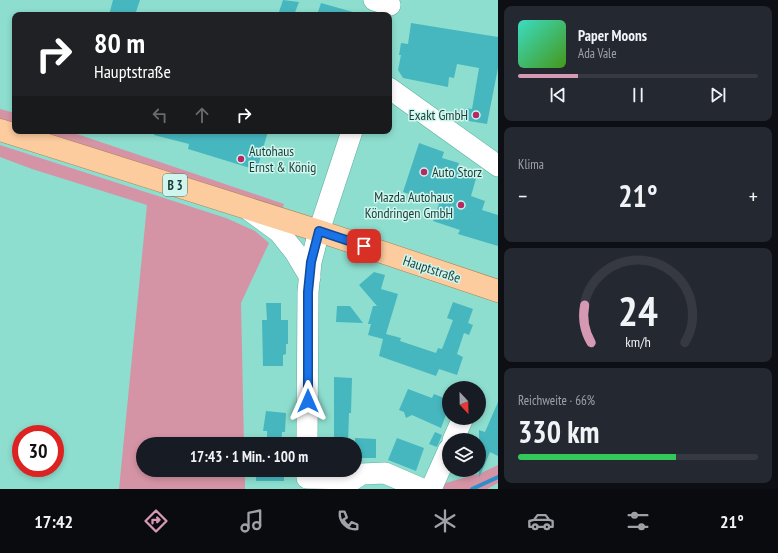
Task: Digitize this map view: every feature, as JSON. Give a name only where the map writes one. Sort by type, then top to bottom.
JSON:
[{"type":"main road","name":"B 3","points":[[0,130],[12,134]]},
{"type":"main road","name":"B 3","points":[[13,134],[319,231]]},
{"type":"main road","name":"Hauptstraße","points":[[319,231],[498,291]]},
{"type":"street","points":[[392,90],[498,166]]},
{"type":"street","points":[[307,437],[308,292],[310,277],[319,231],[351,134]]},
{"type":"street","points":[[245,208],[279,232],[295,252],[310,277]]},
{"type":"street","points":[[431,489],[442,465]]},
{"type":"street","points":[[307,479],[354,480],[362,474],[385,473],[422,489]]},
{"type":"shaded area","points":[[0,109],[12,112],[12,130],[0,126]]},
{"type":"shaded area","points":[[25,134],[77,134],[284,204],[280,216]]},
{"type":"shaded area","points":[[0,145],[226,218],[255,231],[269,243],[241,303],[244,437],[136,437],[136,477],[245,477],[245,489],[119,489],[147,205],[32,169],[0,157]]},
{"type":"shaded area","points":[[498,465],[498,483],[487,489],[441,489],[442,484],[467,477],[486,477],[486,471]]},
{"type":"building","points":[[113,0],[140,0],[136,12],[110,12]]},
{"type":"building","points":[[283,0],[299,2],[295,12],[279,12]]},
{"type":"building","points":[[321,3],[353,12],[318,12]]},
{"type":"building","points":[[411,23],[498,37],[498,68],[487,124],[463,120],[465,108],[472,109],[479,68],[457,64],[454,78],[449,77],[448,87],[403,78],[398,70],[401,55],[399,55],[401,43],[408,44]]},
{"type":"building","name":"Autohaus Ernst & König","points":[[267,134],[257,170],[188,149],[189,144],[154,135]]},
{"type":"building","name":"Mazda Autohaus Köndringen GmbH","points":[[419,143],[444,152],[442,158],[459,163],[457,168],[477,175],[471,196],[485,201],[482,210],[498,215],[498,246],[458,234],[460,230],[433,221],[439,204],[403,192]]},
{"type":"building","points":[[374,272],[385,275],[381,289],[398,294],[386,334],[401,338],[400,341],[436,353],[438,348],[442,349],[453,320],[447,318],[453,302],[473,309],[468,323],[473,325],[469,335],[464,333],[457,354],[463,357],[457,375],[439,369],[436,376],[379,356],[383,339],[368,335],[371,324],[368,324],[373,306],[377,306],[359,285]]},
{"type":"building","points":[[266,303],[281,303],[281,320],[288,320],[288,344],[286,344],[286,354],[283,355],[283,366],[263,366],[262,320],[267,320]]},
{"type":"building","points":[[337,306],[350,306],[363,323],[336,322]]},
{"type":"building","points":[[334,377],[352,378],[351,413],[349,413],[348,437],[334,437]]},
{"type":"building","points":[[408,389],[432,398],[434,394],[442,397],[441,428],[412,415],[406,418],[404,412],[399,410]]},
{"type":"building","points":[[498,402],[498,456],[490,452],[486,461],[486,433],[479,433],[479,430],[485,432]]},
{"type":"building","points":[[266,411],[286,413],[285,432],[282,432],[282,437],[267,437],[267,431],[263,431]]},
{"type":"building","points":[[435,432],[442,435],[437,447],[429,444]]},
{"type":"building","points":[[362,438],[376,439],[376,458],[362,458]]},
{"type":"building","points":[[397,438],[424,448],[416,471],[388,460]]},
{"type":"building","points":[[256,477],[284,477],[284,481],[256,481]]},
{"type":"waterway","points":[[472,489],[498,477]]},
{"type":"place","name":"Exakt GmbH","points":[[476,115]]},
{"type":"place","name":"Autohaus Ernst & König","points":[[241,159]]},
{"type":"place","name":"Auto Storz","points":[[424,172]]},
{"type":"place","name":"Mazda Autohaus Köndringen GmbH","points":[[461,205]]},
{"type":"route","points":[[308,401],[308,292],[311,262],[319,231],[364,246]]}]
